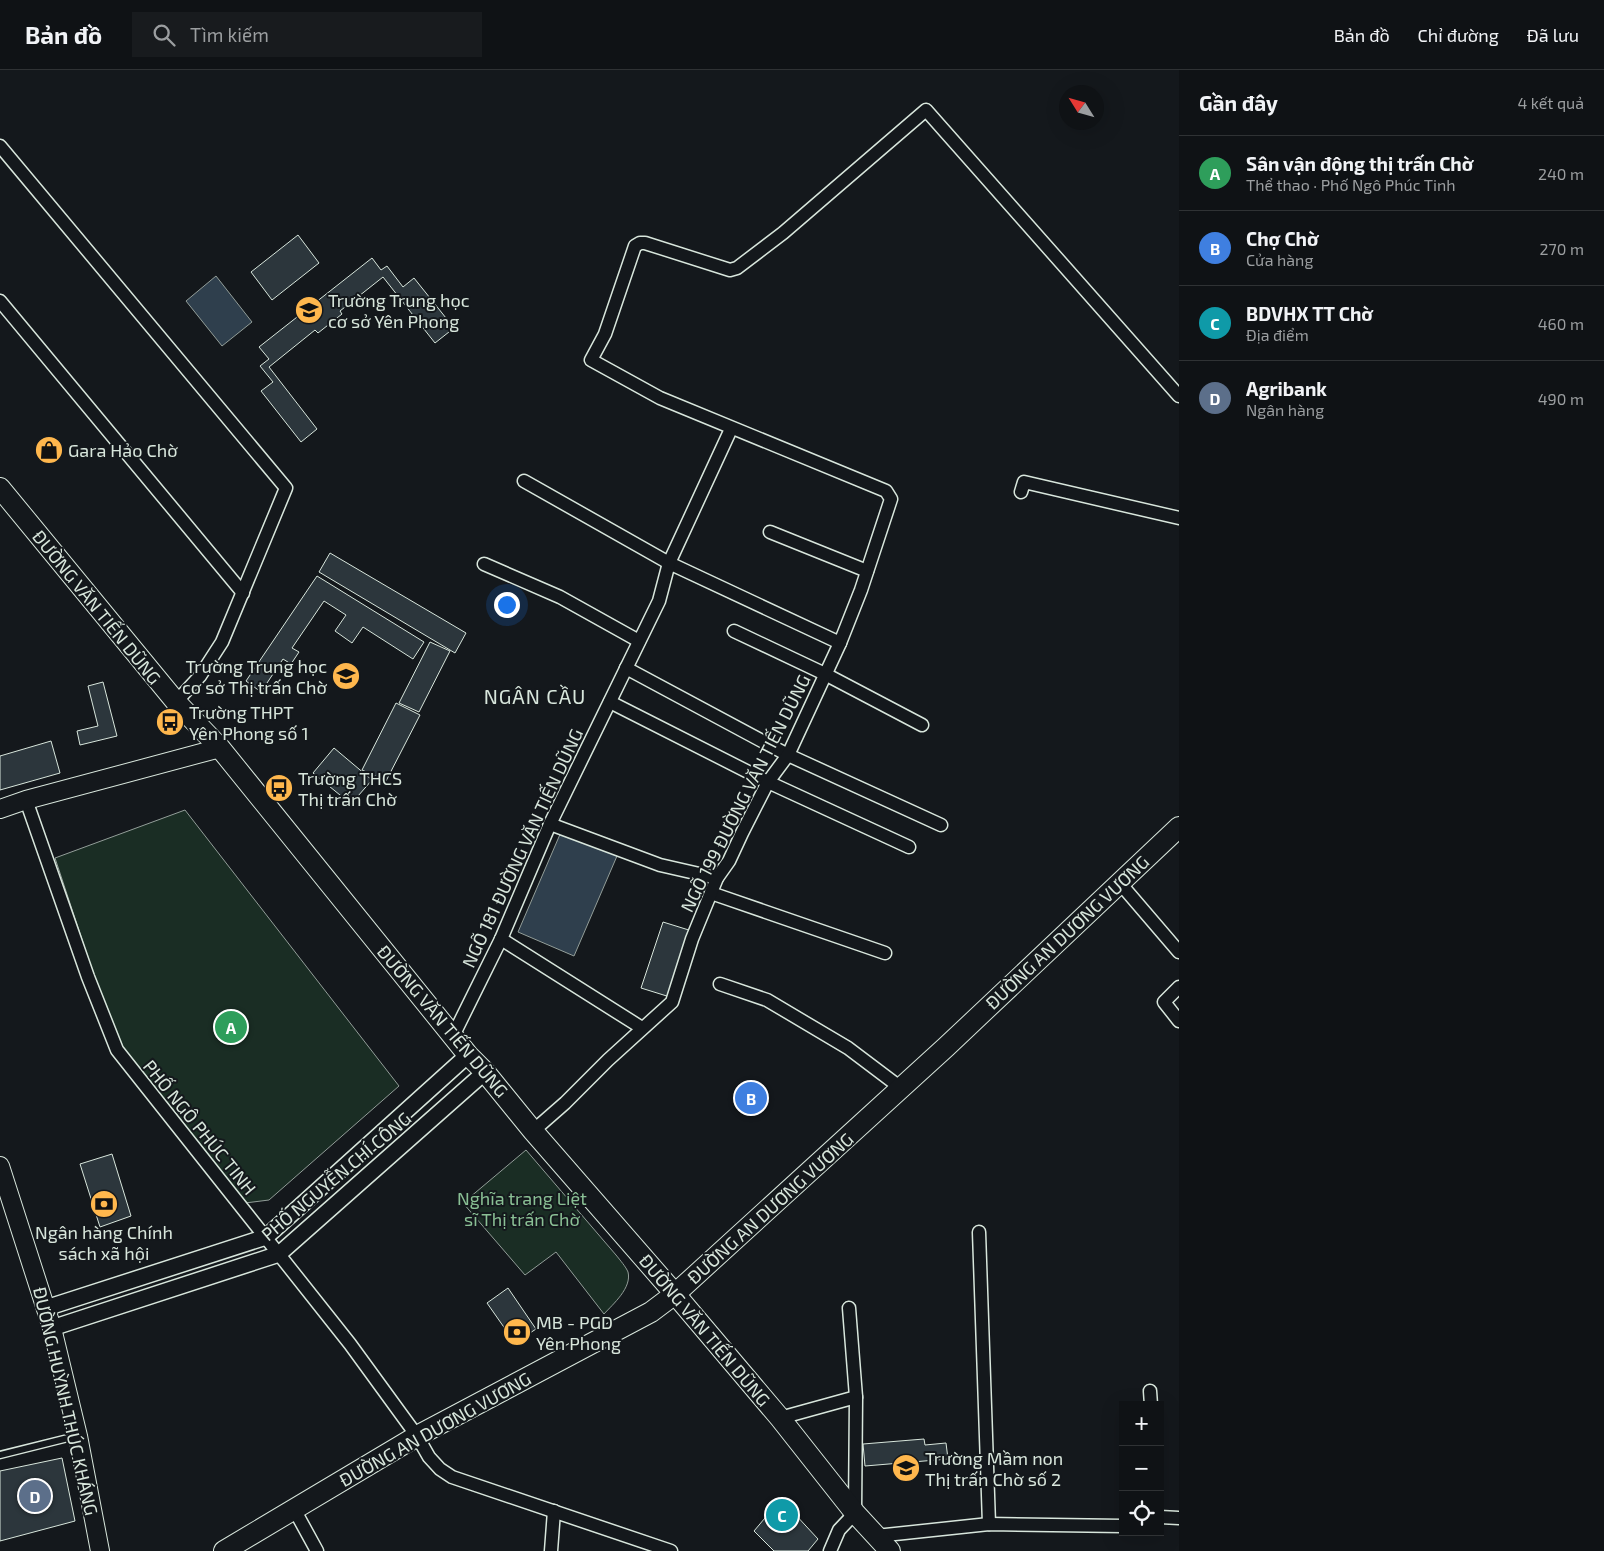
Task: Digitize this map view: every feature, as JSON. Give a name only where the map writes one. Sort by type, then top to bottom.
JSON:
[{"type":"main road","name":"ĐƯỜNG VĂN TIẾN DŨNG","points":[[0,488],[176,702],[220,748],[468,1055],[485,1072],[533,1131],[675,1294],[780,1418],[855,1513],[890,1551]]},
{"type":"main road","points":[[0,809],[26,800],[220,748]]},
{"type":"main road","name":"ĐƯỜNG AN DƯƠNG VƯƠNG","points":[[224,1551],[417,1436],[651,1312],[675,1294],[901,1088],[1179,827]]},
{"type":"main road","name":"ĐƯỜNG HUỲNH THÚC KHÁNG","points":[[0,1166],[52,1328],[78,1436],[100,1551]]},
{"type":"street","points":[[731,429],[660,398],[591,360],[605,334],[635,246],[645,243],[730,270],[738,268],[783,233],[926,110],[1179,396]]},
{"type":"street","points":[[0,146],[286,488],[222,642],[200,676],[176,702]]},
{"type":"street","points":[[0,301],[243,593]]},
{"type":"street","name":"NGÕ 199 ĐƯỜNG VĂN TIẾN DŨNG","points":[[533,1131],[672,1002],[692,939],[717,878],[729,862],[768,782],[788,755],[840,643],[891,499],[886,491],[731,429]]},
{"type":"street","name":"NGÕ 181 ĐƯỜNG VĂN TIẾN DŨNG","points":[[453,1036],[500,939],[550,824],[659,601],[669,563],[731,429]]},
{"type":"street","points":[[524,481],[669,563],[840,643]]},
{"type":"street","points":[[1021,492],[1024,482],[1179,518]]},
{"type":"street","points":[[770,532],[867,570]]},
{"type":"street","points":[[484,564],[560,597],[639,641]]},
{"type":"street","points":[[734,631],[825,674],[922,725]]},
{"type":"street","points":[[626,668],[788,755],[941,824]]},
{"type":"street","points":[[610,702],[768,782],[909,847]]},
{"type":"street","name":"PHỐ NGÔ PHÚC TINH","points":[[26,800],[88,977],[117,1050],[350,1344],[440,1469],[452,1477],[671,1551]]},
{"type":"street","points":[[550,824],[660,865],[717,878]]},
{"type":"street","points":[[1119,882],[1179,952]]},
{"type":"street","points":[[711,893],[885,953]]},
{"type":"street","points":[[500,939],[642,1028]]},
{"type":"street","points":[[720,984],[767,1000],[848,1048],[901,1088]]},
{"type":"street","points":[[1179,986],[1164,1002],[1179,1020]]},
{"type":"street","name":"PHỐ NGUYỄN CHÍ CÔNG","points":[[46,1308],[266,1237],[468,1055]]},
{"type":"street","name":"PHỐ NGUYỄN CHÍ CÔNG","points":[[52,1328],[279,1254],[485,1072]]},
{"type":"street","points":[[979,1232],[989,1524]]},
{"type":"street","points":[[830,1551],[839,1530],[855,1513],[856,1397],[849,1308]]},
{"type":"street","points":[[1150,1391],[1151,1401]]},
{"type":"street","points":[[780,1418],[856,1397]]},
{"type":"street","points":[[294,1509],[317,1551]]},
{"type":"street","points":[[551,1551],[554,1511]]},
{"type":"street","points":[[1164,1517],[1179,1518]]},
{"type":"street","points":[[876,1536],[989,1524],[1119,1526]]},
{"type":"lane","points":[[0,1455],[78,1436]]},
{"type":"green space","points":[[185,810],[399,1086],[269,1200],[245,1203],[121,1045],[99,991],[55,858]]},
{"type":"green space","name":"Nghĩa trang Liệt sĩ Thị trấn Chờ","points":[[526,1150],[616,1255],[628,1272],[625,1290],[604,1314],[556,1252],[525,1275],[463,1203]]},
{"type":"water","points":[[216,276],[252,322],[222,346],[186,301]]},
{"type":"water","points":[[561,832],[617,856],[574,956],[518,932]]},
{"type":"building","points":[[298,235],[319,263],[272,300],[251,272]]},
{"type":"building","points":[[372,258],[381,270],[387,266],[403,287],[414,278],[454,328],[435,343],[383,277],[340,311],[342,314],[318,333],[315,330],[269,367],[317,429],[301,442],[261,391],[273,382],[260,366],[269,359],[259,347]]},
{"type":"building","points":[[330,553],[466,633],[455,653],[319,572]]},
{"type":"building","points":[[317,576],[424,642],[413,659],[363,627],[352,643],[335,631],[346,615],[324,601],[292,648],[299,652],[291,664],[283,659],[261,692],[246,681]]},
{"type":"building","points":[[430,642],[450,651],[419,712],[399,703]]},
{"type":"building","points":[[103,682],[117,736],[80,745],[77,731],[98,726],[88,686]]},
{"type":"building","points":[[396,703],[420,715],[386,781],[362,770]]},
{"type":"building","points":[[51,741],[60,773],[0,790],[0,756]]},
{"type":"building","points":[[334,748],[372,780],[351,804],[313,773]]},
{"type":"building","points":[[663,922],[692,931],[670,997],[641,988]]},
{"type":"building","points":[[112,1154],[131,1216],[100,1227],[80,1164]]},
{"type":"building","points":[[508,1288],[536,1329],[515,1343],[487,1303]]},
{"type":"building","points":[[924,1439],[925,1445],[946,1443],[948,1459],[865,1466],[863,1444]]},
{"type":"building","points":[[62,1458],[75,1521],[0,1541],[0,1471]]},
{"type":"building","points":[[781,1499],[818,1539],[808,1551],[774,1551],[754,1531]]},
{"type":"place","name":"Trường Trung học cơ sở Yên Phong","points":[[309,310]]},
{"type":"place","name":"Gara Hảo Chờ","points":[[49,450]]},
{"type":"place","name":"Trường Trung học cơ sở Thị trấn Chờ","points":[[346,676]]},
{"type":"place","name":"Trường THPT Yên Phong số 1","points":[[170,722]]},
{"type":"place","name":"Trường THCS Thị trấn Chờ","points":[[279,788]]},
{"type":"place","name":"Sân vận động thị trấn Chờ","points":[[231,1027]]},
{"type":"place","name":"Chợ Chờ","points":[[751,1098]]},
{"type":"place","name":"Ngân hàng Chính sách xã hội","points":[[104,1204]]},
{"type":"place","name":"MB - PGD Yên Phong","points":[[517,1332]]},
{"type":"place","name":"Trường Mầm non Thị trấn Chờ số 2","points":[[906,1468]]},
{"type":"place","name":"Agribank","points":[[35,1496]]},
{"type":"place","name":"BDVHX TT Chờ","points":[[782,1515]]},
{"type":"district","name":"NGÂN CẦU","points":[[535,696]]}]
